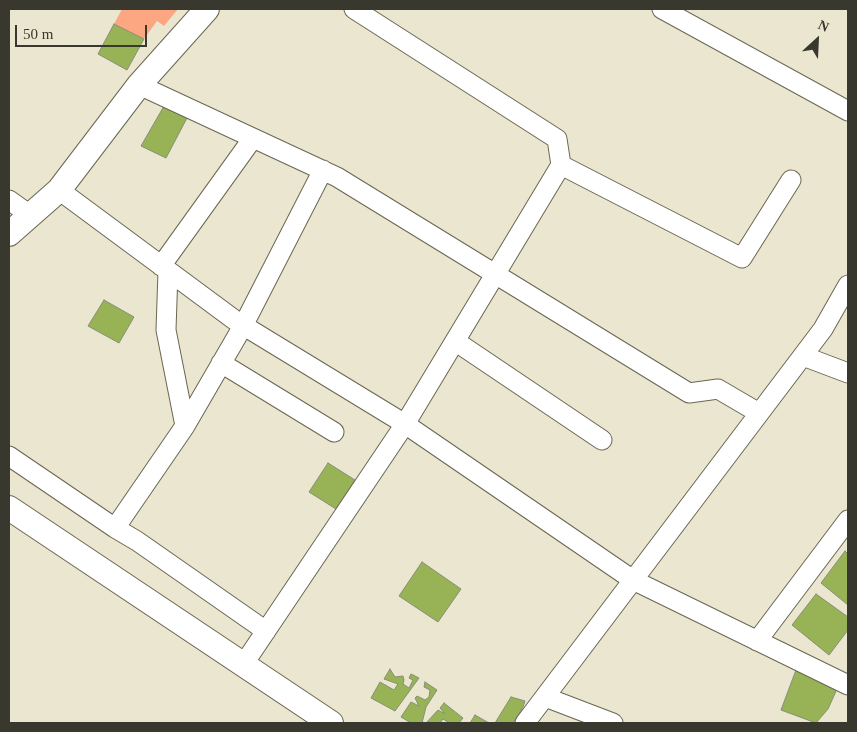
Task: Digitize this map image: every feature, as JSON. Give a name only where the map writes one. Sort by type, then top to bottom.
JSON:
[{"type":"street","points":[[9,234],[59,190],[139,85],[207,9]]},
{"type":"street","points":[[243,665],[405,424],[561,165],[557,140],[354,9]]},
{"type":"street","points":[[662,9],[848,111]]},
{"type":"street","points":[[139,85],[324,170],[690,393],[718,389],[760,413]]},
{"type":"street","points":[[184,426],[166,330],[164,268],[253,138]]},
{"type":"street","points":[[561,165],[742,258],[791,180]]},
{"type":"street","points":[[114,528],[184,426],[243,326],[324,170]]},
{"type":"street","points":[[59,190],[243,326],[405,424],[633,580],[848,685]]},
{"type":"street","points":[[9,200],[30,215]]},
{"type":"street","points":[[525,723],[803,356],[822,330],[848,285]]},
{"type":"street","points":[[455,341],[602,440]]},
{"type":"street","points":[[803,356],[848,372]]},
{"type":"street","points":[[221,363],[334,432]]},
{"type":"street","points":[[9,456],[114,528],[137,541],[266,631]]},
{"type":"street","points":[[9,508],[331,723]]},
{"type":"street","points":[[757,641],[848,520]]},
{"type":"street","points":[[545,697],[612,723]]},
{"type":"shaded area","points":[[122,9],[178,9],[164,26],[157,21],[144,39],[114,24]]},
{"type":"building","points":[[114,24],[144,39],[127,70],[98,54]]},
{"type":"building","points":[[164,106],[187,118],[166,158],[141,146]]},
{"type":"building","points":[[104,300],[134,317],[119,343],[88,326]]},
{"type":"building","points":[[328,463],[355,480],[336,509],[309,492]]},
{"type":"building","points":[[845,551],[848,554],[848,605],[821,583]]},
{"type":"building","points":[[422,562],[461,589],[438,622],[399,596]]},
{"type":"building","points":[[816,594],[848,617],[848,630],[829,655],[792,625]]},
{"type":"building","points":[[390,669],[395,677],[403,676],[403,684],[409,688],[413,680],[409,678],[411,674],[419,678],[395,711],[371,698],[380,682],[394,690],[398,684],[384,679]]},
{"type":"building","points":[[796,670],[837,689],[828,709],[816,723],[781,710]]},
{"type":"building","points":[[425,682],[437,690],[426,707],[422,723],[411,723],[401,717],[411,702],[419,706],[415,698],[417,696],[425,700],[429,697],[430,690],[424,687]]},
{"type":"building","points":[[511,697],[525,701],[523,707],[513,723],[495,723]]},
{"type":"building","points":[[444,703],[463,718],[459,723],[447,723],[443,719],[440,723],[426,723],[438,710],[445,714],[440,708]]},
{"type":"building","points":[[475,715],[489,723],[470,723]]}]
